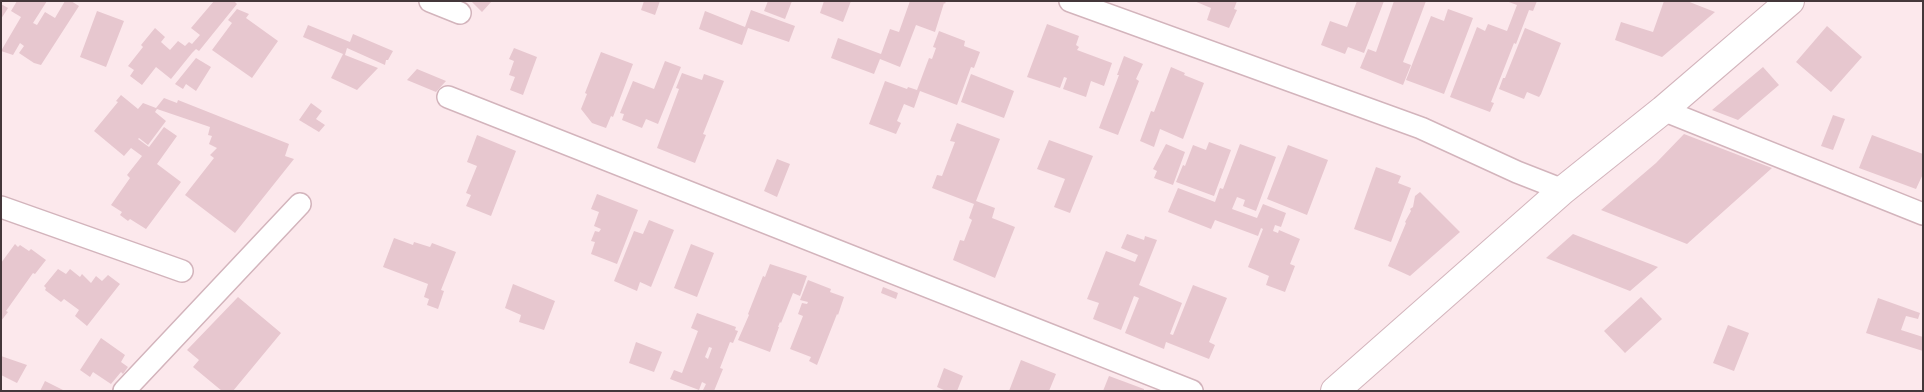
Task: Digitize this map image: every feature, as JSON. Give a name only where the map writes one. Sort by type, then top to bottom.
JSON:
[{"type":"street","points":[[430,1],[460,13]]},
{"type":"street","points":[[1070,1],[1421,128],[1517,172],[1564,190]]},
{"type":"street","points":[[1335,391],[1564,190],[1663,110],[1790,1]]},
{"type":"street","points":[[448,97],[1192,391]]},
{"type":"street","points":[[1663,110],[1923,214]]},
{"type":"street","points":[[124,391],[300,204]]},
{"type":"street","points":[[1,207],[182,271]]},
{"type":"building","points":[[17,1],[47,1],[33,23],[37,25],[45,12],[55,18],[65,1],[71,1],[79,6],[41,65],[34,63],[19,53],[24,46],[20,43],[13,55],[1,51],[21,17],[11,11]]},
{"type":"building","points":[[214,1],[234,1],[237,4],[199,51],[196,49],[192,53],[171,79],[156,67],[142,85],[130,76],[134,70],[128,66],[143,47],[141,45],[155,28],[165,37],[161,42],[170,50],[178,41],[185,46],[189,42],[192,44],[200,35],[191,28]]},
{"type":"building","points":[[471,1],[492,1],[482,12]]},
{"type":"building","points":[[644,1],[660,1],[655,15],[641,10]]},
{"type":"building","points":[[768,1],[792,1],[785,19],[764,11]]},
{"type":"building","points":[[824,1],[851,1],[843,22],[820,13]]},
{"type":"building","points":[[910,1],[946,1],[935,32],[916,25],[900,67],[880,59],[874,74],[831,58],[838,38],[881,54],[890,29],[899,32]]},
{"type":"building","points":[[1194,1],[1237,1],[1234,9],[1237,10],[1229,28],[1207,20],[1211,8]]},
{"type":"building","points":[[1357,1],[1384,1],[1364,53],[1348,47],[1345,54],[1321,45],[1330,21],[1347,27]]},
{"type":"building","points":[[1394,1],[1426,1],[1403,62],[1411,65],[1403,85],[1360,68],[1368,49],[1376,52]]},
{"type":"building","points":[[1506,1],[1537,1],[1533,11],[1529,10],[1516,44],[1514,43],[1491,102],[1494,103],[1490,112],[1450,97],[1477,27],[1485,31],[1488,24],[1507,31],[1517,5]]},
{"type":"building","points":[[1664,1],[1687,1],[1715,12],[1662,57],[1615,40],[1621,22],[1653,32]]},
{"type":"building","points":[[1,4],[8,8],[1,19]]},
{"type":"building","points":[[237,9],[249,14],[246,18],[278,41],[252,78],[212,50],[232,23],[228,20]]},
{"type":"building","points":[[1448,9],[1473,18],[1444,94],[1406,80],[1431,16],[1444,21]]},
{"type":"building","points":[[751,10],[795,26],[789,42],[748,28],[742,45],[699,29],[705,11],[745,27]]},
{"type":"building","points":[[97,11],[124,21],[106,67],[80,57]]},
{"type":"building","points":[[1047,24],[1079,36],[1076,45],[1079,47],[1077,50],[1112,63],[1104,86],[1091,81],[1086,97],[1063,89],[1067,78],[1064,77],[1060,88],[1027,77]]},
{"type":"building","points":[[308,25],[350,42],[353,34],[393,51],[388,60],[386,60],[385,65],[347,48],[345,55],[378,68],[357,90],[331,78],[343,54],[303,37]]},
{"type":"building","points":[[1827,26],[1862,57],[1831,92],[1796,62]]},
{"type":"building","points":[[1525,28],[1561,43],[1541,94],[1539,97],[1527,92],[1524,99],[1499,89]]},
{"type":"building","points":[[939,31],[965,41],[964,46],[980,52],[974,68],[971,67],[957,105],[920,91],[914,108],[904,104],[897,121],[901,123],[896,134],[869,124],[885,81],[907,89],[908,87],[917,90],[929,58],[932,59],[936,48],[933,47]]},
{"type":"building","points":[[514,48],[537,57],[523,95],[510,90],[515,77],[509,75],[514,61],[509,59]]},
{"type":"building","points":[[601,52],[633,64],[613,117],[611,116],[606,128],[592,123],[581,109],[587,94],[585,93]]},
{"type":"building","points":[[1124,56],[1143,64],[1136,79],[1139,81],[1118,135],[1099,128],[1119,75],[1117,75]]},
{"type":"building","points":[[196,58],[211,67],[196,91],[186,84],[183,89],[175,84]]},
{"type":"building","points":[[665,61],[681,67],[658,124],[646,119],[642,128],[622,120],[624,114],[620,113],[633,81],[654,89]]},
{"type":"building","points":[[1171,67],[1185,73],[1184,75],[1204,83],[1183,139],[1160,129],[1154,147],[1140,141],[1151,111],[1154,112]]},
{"type":"building","points":[[1763,67],[1779,85],[1738,120],[1712,110]]},
{"type":"building","points":[[417,69],[446,81],[436,92],[407,80]]},
{"type":"building","points":[[682,73],[702,80],[704,74],[724,81],[703,134],[706,135],[695,163],[657,148],[679,89],[676,88]]},
{"type":"building","points":[[971,74],[1014,91],[1004,118],[961,102]]},
{"type":"building","points":[[121,95],[138,109],[143,103],[156,108],[164,98],[177,103],[178,100],[289,144],[285,156],[294,159],[235,233],[185,195],[214,158],[210,155],[217,148],[209,144],[212,136],[208,135],[210,127],[157,109],[155,112],[166,121],[148,145],[138,139],[149,147],[164,127],[177,136],[157,164],[181,182],[146,229],[130,219],[128,221],[120,215],[122,212],[111,205],[130,178],[127,175],[142,156],[131,148],[124,156],[94,131],[118,102],[116,101]]},
{"type":"building","points":[[311,103],[322,111],[316,119],[325,125],[319,132],[299,120]]},
{"type":"building","points":[[1833,115],[1845,119],[1833,150],[1821,146]]},
{"type":"building","points":[[957,123],[1000,139],[976,201],[995,208],[992,218],[1015,227],[995,278],[953,260],[960,240],[964,241],[972,220],[969,218],[974,204],[932,188],[937,175],[942,176],[955,142],[950,141]]},
{"type":"building","points":[[1684,134],[1772,168],[1687,244],[1601,210],[1656,163]]},
{"type":"building","points":[[477,135],[516,151],[491,216],[466,206],[471,195],[466,193],[477,166],[467,162]]},
{"type":"building","points":[[1872,135],[1923,154],[1923,174],[1916,189],[1859,168]]},
{"type":"building","points":[[1049,140],[1093,156],[1070,213],[1054,207],[1065,179],[1037,169]]},
{"type":"building","points":[[1209,142],[1231,150],[1214,196],[1176,182],[1193,145],[1206,150]]},
{"type":"building","points":[[1166,144],[1185,152],[1173,185],[1154,178],[1157,171],[1153,169]]},
{"type":"building","points":[[1240,144],[1276,157],[1256,211],[1243,206],[1245,200],[1237,197],[1232,209],[1257,218],[1263,204],[1286,213],[1281,227],[1275,225],[1273,231],[1278,233],[1279,230],[1300,239],[1290,264],[1295,266],[1285,292],[1266,285],[1269,276],[1248,267],[1263,229],[1261,228],[1258,236],[1215,220],[1211,229],[1168,212],[1178,188],[1215,202],[1220,188],[1223,189]]},
{"type":"building","points":[[1288,145],[1328,160],[1307,215],[1267,199]]},
{"type":"building","points":[[777,159],[790,164],[777,197],[764,191]]},
{"type":"building","points":[[1376,167],[1401,176],[1398,183],[1411,188],[1391,242],[1354,229]]},
{"type":"building","points":[[1420,192],[1460,232],[1410,276],[1388,266],[1411,211],[1410,209],[1413,207],[1415,196]]},
{"type":"building","points":[[597,194],[638,210],[617,264],[591,254],[595,242],[591,241],[595,231],[599,232],[601,229],[594,226],[599,212],[591,209]]},
{"type":"building","points":[[649,220],[674,230],[651,287],[640,282],[637,291],[614,281],[634,231],[643,234]]},
{"type":"building","points":[[1127,234],[1144,240],[1145,236],[1157,240],[1139,285],[1182,303],[1170,334],[1173,335],[1193,285],[1227,298],[1209,342],[1215,345],[1209,359],[1166,342],[1164,349],[1125,333],[1139,298],[1134,296],[1121,330],[1093,319],[1099,303],[1087,299],[1106,251],[1135,262],[1138,255],[1121,248]]},
{"type":"building","points":[[1573,234],[1658,267],[1630,291],[1546,258]]},
{"type":"building","points":[[394,238],[413,245],[414,242],[430,247],[432,243],[456,252],[441,290],[444,291],[438,309],[427,305],[429,299],[424,297],[428,284],[383,267]]},
{"type":"building","points":[[15,244],[29,251],[31,249],[46,260],[35,274],[33,273],[1,321],[1,263]]},
{"type":"building","points":[[691,244],[714,253],[697,297],[674,288]]},
{"type":"building","points":[[770,264],[807,276],[800,296],[793,293],[778,327],[770,352],[738,340],[763,276],[765,277]]},
{"type":"building","points":[[58,269],[66,274],[70,269],[80,277],[82,274],[91,283],[96,276],[102,281],[108,275],[120,284],[87,326],[75,316],[79,310],[64,299],[61,302],[45,290],[44,286]]},
{"type":"building","points":[[808,280],[831,289],[830,292],[844,297],[817,365],[809,361],[811,357],[790,349],[803,316],[798,314],[802,303],[807,304],[808,302],[800,300]]},
{"type":"building","points":[[513,284],[555,301],[544,330],[519,322],[521,315],[505,308]]},
{"type":"building","points":[[883,287],[898,293],[896,299],[881,293]]},
{"type":"building","points":[[238,297],[281,333],[233,391],[222,391],[193,367],[199,360],[187,350]]},
{"type":"building","points":[[1641,297],[1662,319],[1625,353],[1604,331]]},
{"type":"building","points":[[1878,298],[1920,313],[1918,319],[1906,316],[1901,330],[1923,337],[1923,351],[1866,333]]},
{"type":"building","points":[[697,313],[736,327],[735,330],[738,331],[733,343],[730,342],[720,368],[723,369],[714,391],[703,390],[706,384],[702,382],[699,390],[670,379],[674,370],[682,373],[698,331],[691,328]],"holes":[[[709,347],[712,348],[708,359],[705,357]]]},
{"type":"building","points":[[1728,325],[1749,333],[1734,371],[1713,363]]},
{"type":"building","points":[[101,338],[125,355],[121,362],[128,367],[111,384],[93,372],[90,377],[80,370]]},
{"type":"building","points":[[636,342],[662,352],[654,372],[629,363]]},
{"type":"building","points":[[1,356],[27,365],[17,383],[1,375]]},
{"type":"building","points":[[1021,360],[1056,374],[1049,391],[1009,391]]},
{"type":"building","points":[[944,368],[963,376],[957,391],[946,391],[937,387]]},
{"type":"building","points":[[1109,376],[1144,389],[1144,391],[1103,391]]},
{"type":"building","points":[[45,381],[65,391],[40,391]]}]
